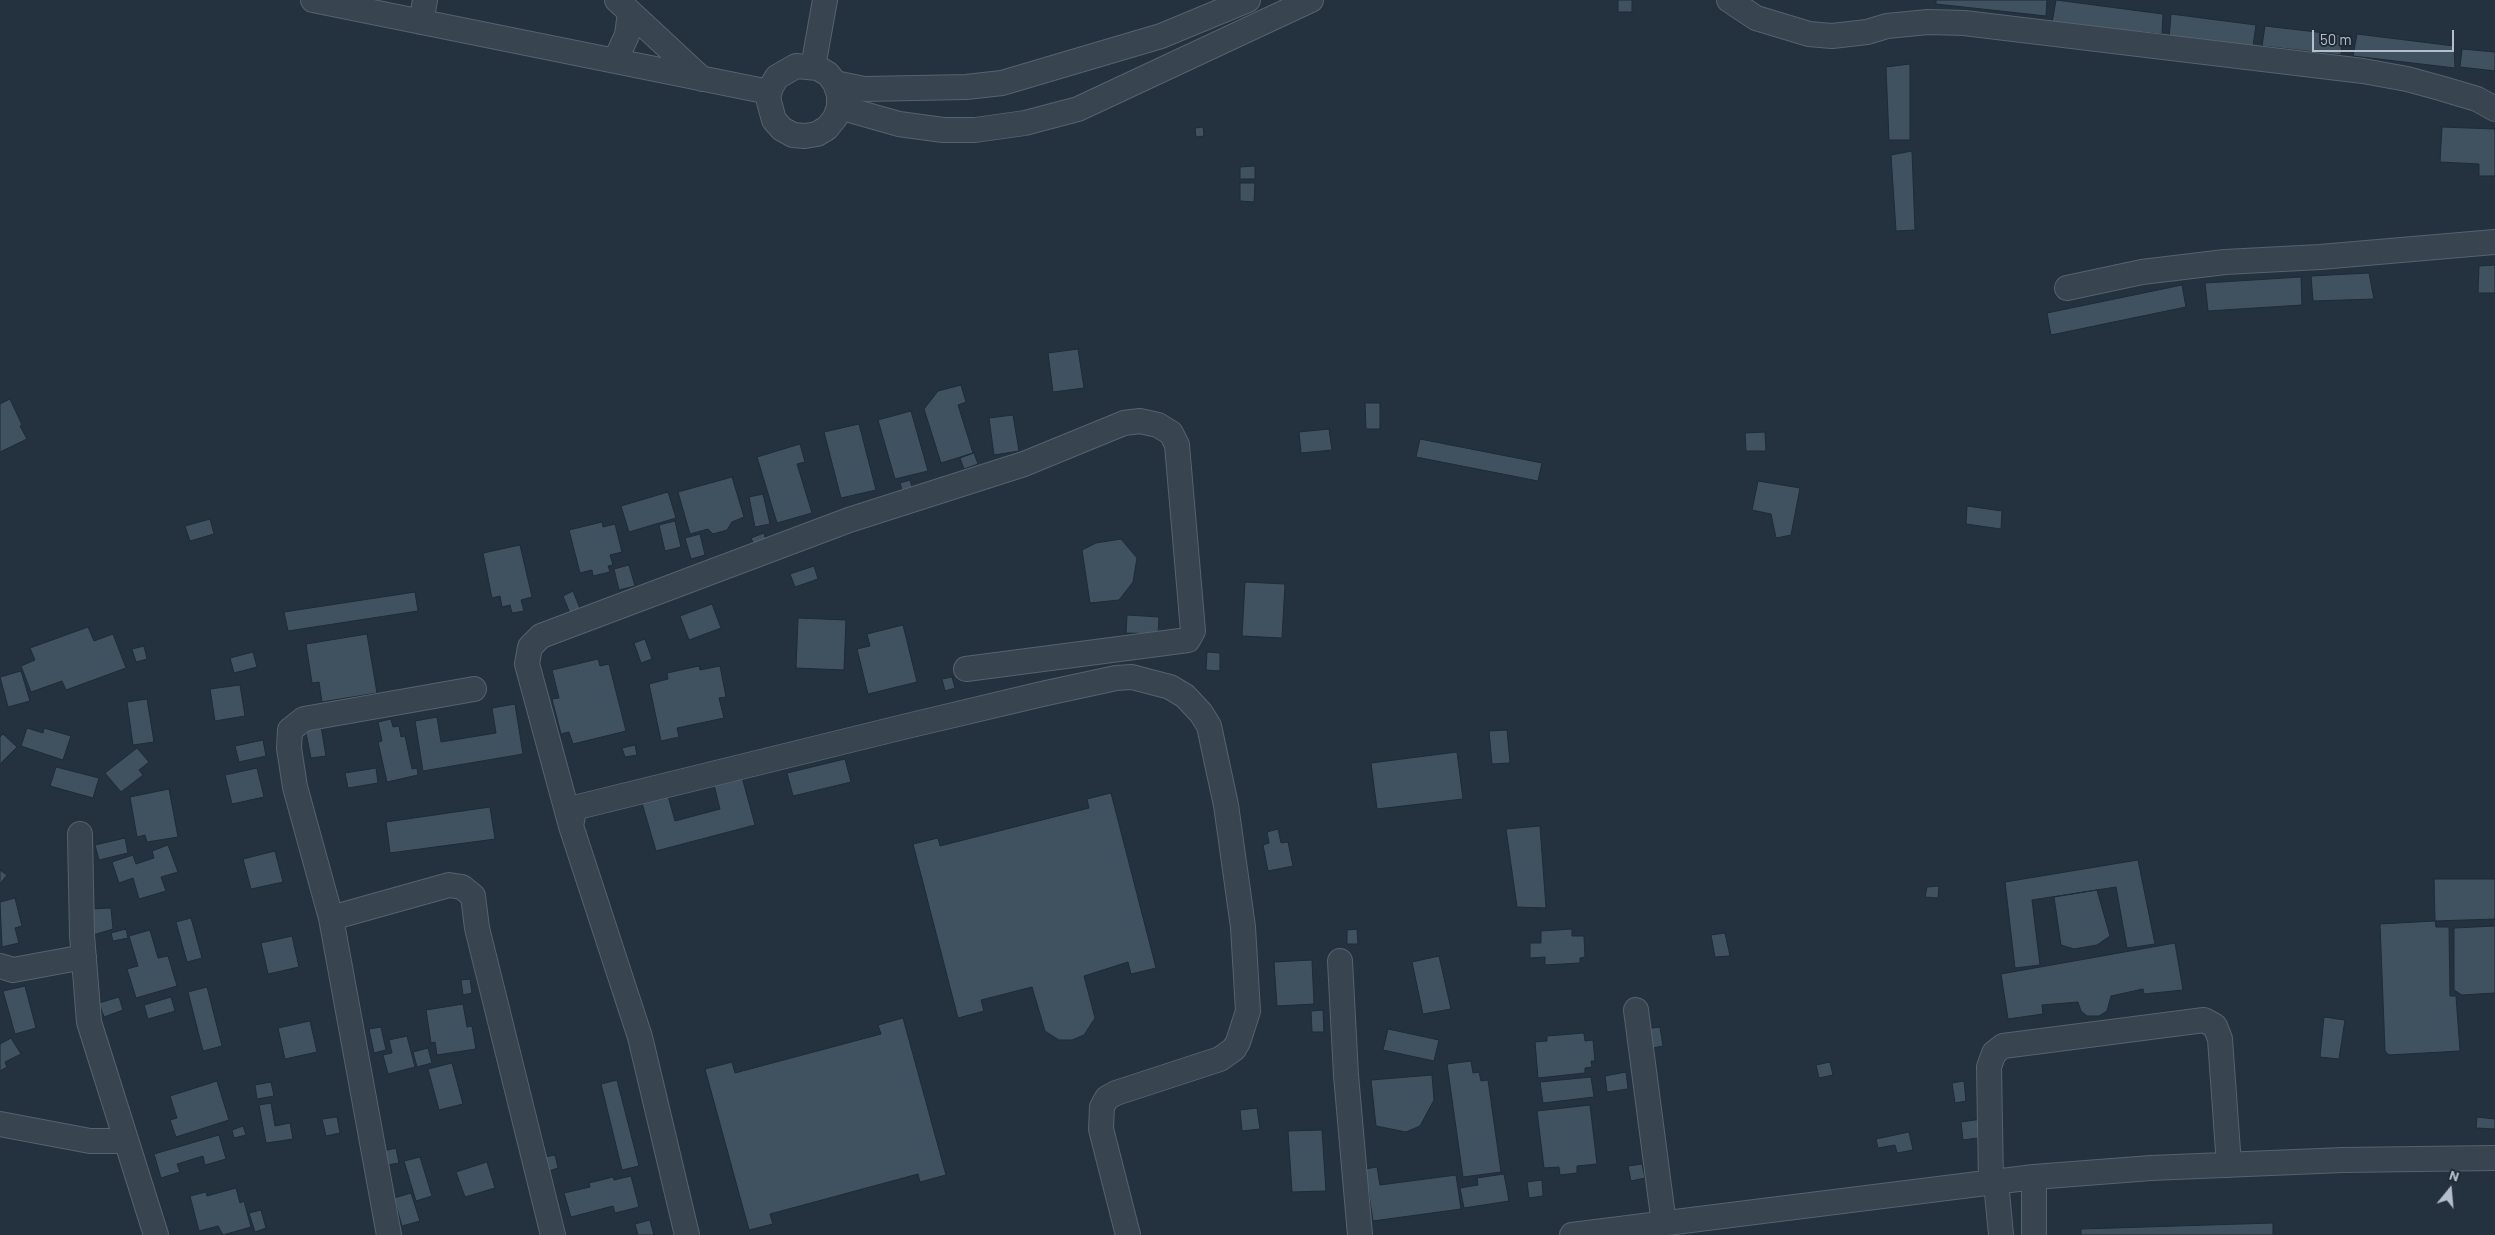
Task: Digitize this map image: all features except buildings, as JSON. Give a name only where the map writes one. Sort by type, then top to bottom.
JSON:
[{"type":"street","points":[[313,0],[423,11],[615,61],[769,92]]},
{"type":"street","points":[[813,67],[825,0]]},
{"type":"street","points":[[835,83],[864,89],[966,88],[1002,82],[1160,36],[1248,0]]},
{"type":"street","points":[[839,107],[899,124],[943,130],[975,130],[1025,123],[1078,108],[1311,0]]},
{"type":"street","points":[[1729,0],[1756,18],[1809,34],[1832,36],[1867,32],[1887,26],[1928,22],[1964,23],[2363,71],[2407,79],[2440,88],[2476,99],[2495,109]]},
{"type":"street","points":[[615,61],[627,35],[624,6]]},
{"type":"street","points":[[624,6],[702,79]]},
{"type":"street","points":[[796,66],[813,67],[828,74],[835,83],[839,95],[839,107],[835,118],[828,128],[817,134],[793,135],[782,129],[774,120],[769,110],[769,92],[777,78],[785,70],[796,66]]},
{"type":"street","points":[[2067,288],[2142,272],[2225,262],[2320,257],[2495,242]]},
{"type":"street","points":[[687,1235],[640,1037],[571,826],[528,664],[530,647],[541,636],[849,520],[1024,464],[1124,423],[1140,421],[1158,425],[1171,433],[1177,445],[1192,630],[1188,640],[966,669]]},
{"type":"street","points":[[571,826],[572,816],[578,807],[875,734],[1107,680],[1132,677],[1147,680],[1170,687],[1185,696],[1201,713],[1209,726],[1226,805],[1243,927],[1248,1011],[1234,1049],[1220,1059],[1116,1093],[1107,1098],[1102,1107],[1101,1129],[1128,1235]]},
{"type":"street","points":[[389,1235],[330,918],[295,787],[289,748],[290,730],[304,719],[474,689]]},
{"type":"street","points":[[80,834],[84,957],[89,1022],[156,1235]]},
{"type":"street","points":[[330,918],[449,884],[462,888],[473,896],[477,928],[553,1235]]},
{"type":"street","points":[[0,966],[14,970],[84,957]]},
{"type":"street","points":[[1340,961],[1346,1075],[1360,1235]]},
{"type":"street","points":[[1636,1010],[1664,1224]]},
{"type":"street","points":[[2001,1235],[1993,1182],[1989,1067],[1994,1053],[2003,1046],[2204,1020],[2215,1026],[2220,1039],[2230,1165]]},
{"type":"street","points":[[0,1124],[90,1141],[126,1141]]},
{"type":"street","points":[[1572,1235],[2034,1177],[2343,1160],[2495,1158]]},
{"type":"street","points":[[2034,1177],[2034,1235]]}]
